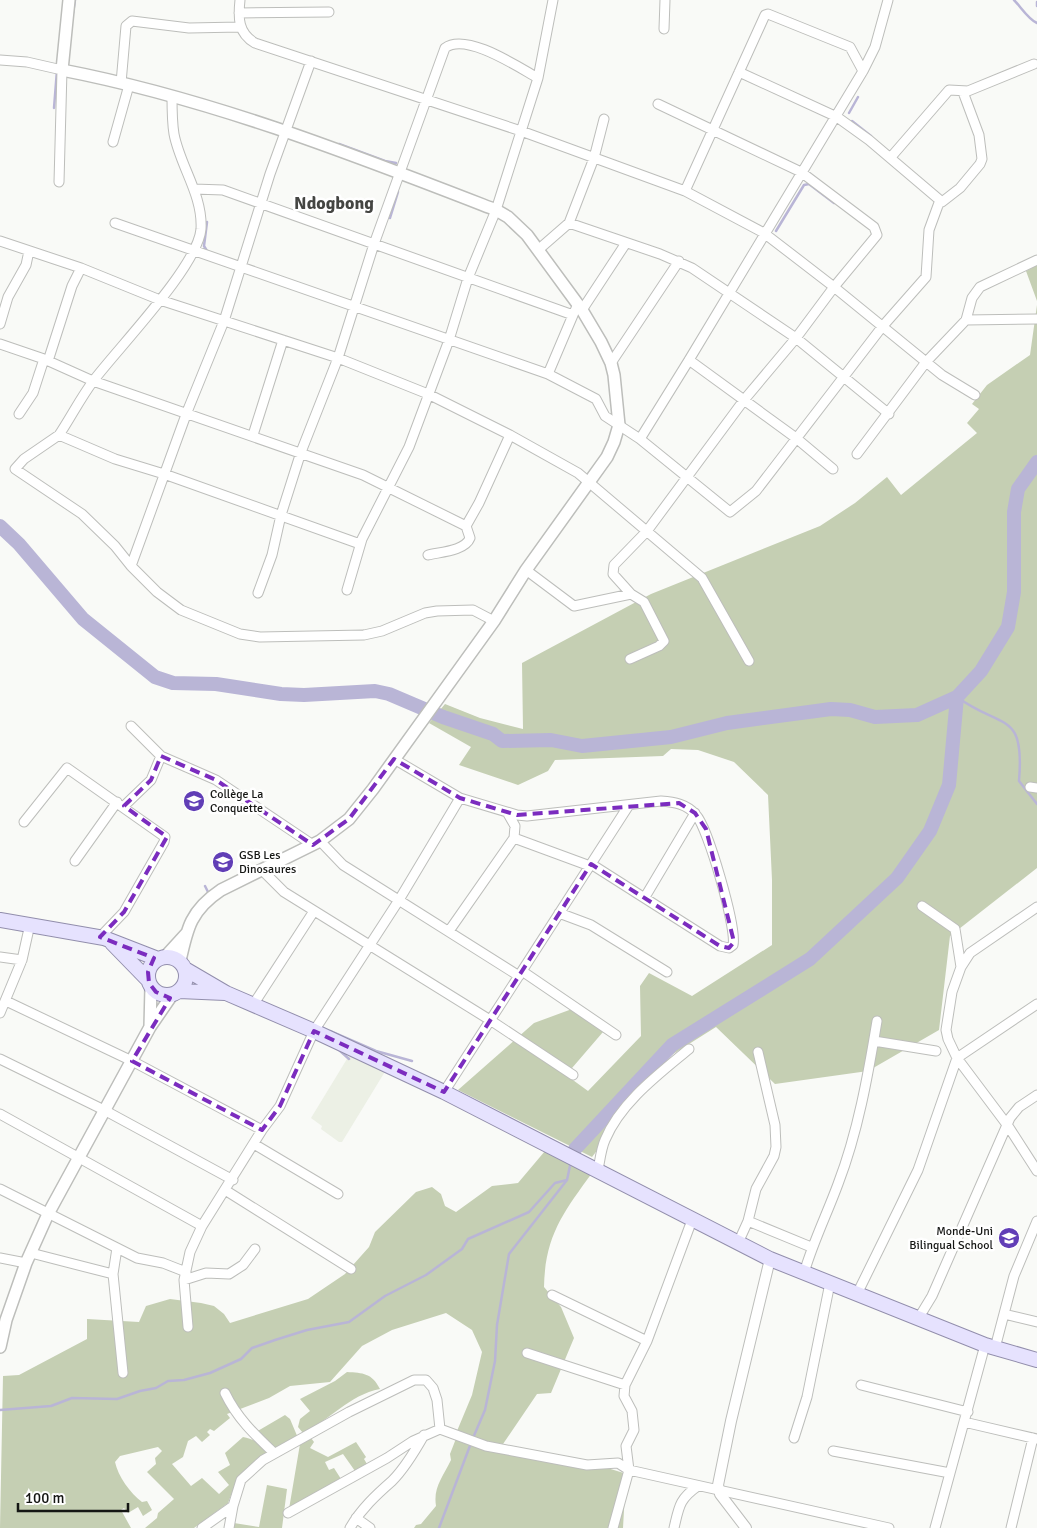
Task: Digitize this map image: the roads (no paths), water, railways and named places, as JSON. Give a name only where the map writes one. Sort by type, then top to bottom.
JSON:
[{"type":"main road","points":[[0,1347],[6,1320],[48,1214],[150,1027],[187,977],[183,965],[186,934],[194,915],[207,899],[221,890],[316,843],[349,819],[422,722],[494,621],[526,570],[608,458],[619,425],[611,363],[538,250],[518,225],[496,210],[286,131],[172,96],[62,70],[69,0]]},
{"type":"main road","points":[[0,920],[30,924],[106,940],[161,958],[173,957],[226,993],[314,1031],[444,1092],[770,1259],[918,1319],[990,1346],[1037,1360]]},
{"type":"main road","points":[[150,1027],[149,983],[151,964],[161,958],[186,934]]},
{"type":"main road","points":[[106,940],[156,992],[226,993]]},
{"type":"street","points":[[240,0],[240,27],[246,37],[255,43],[521,131],[685,191],[764,233],[926,362],[975,395]]},
{"type":"street","points":[[347,590],[360,544],[409,447],[449,340],[468,278],[496,210],[538,78],[553,0]]},
{"type":"street","points":[[664,30],[666,0]]},
{"type":"street","points":[[640,439],[690,360],[800,172],[837,117],[875,47],[888,0]]},
{"type":"street","points":[[239,13],[329,12]]},
{"type":"street","points":[[685,191],[763,18],[768,14],[850,47],[862,71]]},
{"type":"street","points":[[113,142],[125,84],[126,26],[132,21],[189,28],[240,27]]},
{"type":"street","points":[[258,593],[272,555],[281,515],[301,452],[338,358],[356,306],[374,244],[425,98],[445,48],[454,43],[490,52],[538,78]]},
{"type":"street","points":[[0,60],[27,62],[62,70],[59,182]]},
{"type":"street","points":[[131,566],[187,412],[224,321],[310,61]]},
{"type":"street","points":[[891,157],[947,92],[952,90],[964,92],[1034,64]]},
{"type":"street","points":[[739,72],[837,117],[891,157],[940,200],[945,201],[956,192],[980,164],[982,158],[979,136],[964,92]]},
{"type":"street","points":[[172,96],[174,134],[194,189],[201,230],[195,249],[160,300],[94,381],[59,435],[24,458],[14,470],[82,514],[115,546],[131,566],[157,592],[182,610],[240,634],[260,637],[364,635],[382,631],[424,613],[445,611],[472,610],[494,621]]},
{"type":"street","points":[[630,658],[659,646],[664,641],[644,602],[631,594],[612,570],[614,565],[647,531],[744,400],[796,338],[834,287],[877,235],[877,231],[800,172],[658,104]]},
{"type":"street","points":[[538,250],[569,224],[594,158],[604,119]]},
{"type":"street","points":[[194,189],[223,190],[468,278],[578,310]]},
{"type":"street","points":[[115,223],[166,242],[195,249],[548,374],[596,399],[604,414],[640,439],[726,511],[734,511],[756,491],[882,327],[926,277],[929,230],[940,200]]},
{"type":"street","points":[[569,224],[679,261],[796,338],[889,414]]},
{"type":"street","points":[[0,241],[80,268],[160,300],[338,358],[428,394],[510,435],[591,482],[702,578],[749,661]]},
{"type":"street","points":[[548,374],[578,310],[626,243]]},
{"type":"street","points":[[0,324],[8,297],[26,265],[29,251]]},
{"type":"street","points":[[857,454],[889,414],[926,362],[966,320],[972,298],[980,287],[1037,260]]},
{"type":"street","points":[[611,363],[679,261]]},
{"type":"street","points":[[20,414],[33,393],[80,268]]},
{"type":"street","points":[[966,320],[1037,319]]},
{"type":"street","points":[[253,435],[283,340]]},
{"type":"street","points":[[0,344],[46,360],[94,381],[301,452],[388,487],[466,526],[470,538],[466,544],[452,550],[428,555]]},
{"type":"street","points":[[690,360],[796,438],[833,469]]},
{"type":"street","points":[[59,435],[115,459],[164,474],[360,544]]},
{"type":"street","points":[[466,526],[479,503],[510,435]]},
{"type":"street","points":[[526,570],[574,606],[631,594]]},
{"type":"street","points":[[131,726],[161,756],[216,780],[316,843],[335,860],[616,1034]]},
{"type":"street","points":[[75,861],[121,804],[151,780],[161,756]]},
{"type":"street","points":[[394,759],[460,798],[507,812],[541,815],[629,805],[679,803],[695,814],[708,837],[729,913],[733,945],[729,948],[720,946],[645,897],[590,865],[514,838]]},
{"type":"street","points":[[24,822],[68,768],[162,834],[164,842],[106,940]]},
{"type":"street","points":[[188,1327],[185,1276],[190,1252],[202,1226],[262,1130],[280,1106],[314,1031],[399,900],[460,798]]},
{"type":"street","points":[[444,1092],[629,805]]},
{"type":"street","points":[[448,931],[514,838],[515,826],[507,812]]},
{"type":"street","points":[[645,897],[695,814]]},
{"type":"street","points":[[263,870],[284,892],[314,912],[490,1020],[573,1075]]},
{"type":"street","points":[[922,906],[955,929],[961,967]]},
{"type":"street","points":[[1037,907],[970,953],[961,967],[952,992],[946,1025],[948,1039],[957,1058],[1008,1126],[1037,1171]]},
{"type":"street","points":[[253,1005],[314,912]]},
{"type":"street","points":[[559,913],[591,925],[667,972]]},
{"type":"street","points":[[0,1013],[22,960],[30,924]]},
{"type":"street","points":[[0,956],[22,960]]},
{"type":"street","points":[[6,1001],[132,1061],[262,1130]]},
{"type":"street","points":[[857,1294],[918,1170],[957,1058],[1037,1004]]},
{"type":"street","points":[[804,1273],[811,1247],[839,1183],[868,1078],[877,1021]]},
{"type":"street","points":[[874,1041],[936,1050]]},
{"type":"street","points":[[598,1170],[604,1141],[620,1116],[656,1076],[689,1048]]},
{"type":"street","points":[[738,1243],[748,1221],[756,1189],[774,1156],[776,1147],[775,1125],[758,1052]]},
{"type":"street","points":[[0,1059],[104,1110],[232,1180]]},
{"type":"street","points":[[918,1319],[932,1296],[1008,1126],[1019,1107],[1037,1095]]},
{"type":"street","points":[[0,1114],[202,1226]]},
{"type":"street","points":[[254,1144],[338,1194]]},
{"type":"street","points":[[0,1189],[137,1258],[163,1263],[185,1276],[206,1273],[229,1274],[243,1265],[255,1249]]},
{"type":"street","points":[[225,1190],[351,1269]]},
{"type":"street","points":[[613,1528],[629,1470],[626,1452],[634,1427],[632,1411],[624,1396],[625,1385],[648,1341],[692,1220]]},
{"type":"street","points":[[748,1221],[811,1247]]},
{"type":"street","points":[[936,1528],[964,1422],[990,1346],[1004,1314],[1014,1276],[1037,1221]]},
{"type":"street","points":[[117,1248],[113,1274],[123,1373]]},
{"type":"street","points":[[0,1258],[29,1258],[113,1274]]},
{"type":"street","points":[[742,1526],[718,1489],[730,1422],[770,1259]]},
{"type":"street","points":[[794,1438],[807,1397],[830,1283]]},
{"type":"street","points":[[552,1295],[648,1341]]},
{"type":"street","points":[[1004,1314],[1037,1322]]},
{"type":"street","points":[[527,1353],[625,1385]]},
{"type":"street","points":[[229,1528],[241,1480],[274,1453],[291,1446],[348,1412],[414,1380],[426,1380],[433,1388],[440,1429]]},
{"type":"street","points":[[861,1385],[968,1412]]},
{"type":"street","points":[[225,1393],[234,1411],[247,1428],[274,1453]]},
{"type":"street","points":[[964,1422],[1035,1439],[1011,1528]]},
{"type":"street","points":[[288,1512],[424,1436],[440,1429],[486,1446],[587,1465],[618,1463],[629,1470],[890,1528]]},
{"type":"street","points":[[350,1528],[379,1491],[393,1480],[424,1436]]},
{"type":"street","points":[[833,1450],[950,1473]]},
{"type":"street","points":[[674,1528],[680,1502],[687,1493],[698,1486]]},
{"type":"street","points":[[202,1528],[234,1506]]},
{"type":"street","points":[[356,1518],[370,1528]]},
{"type":"waterway","points":[[73,13],[75,0]]},
{"type":"waterway","points":[[1014,0],[1037,23]]},
{"type":"waterway","points":[[54,108],[57,70]]},
{"type":"waterway","points":[[849,113],[858,97]]},
{"type":"waterway","points":[[852,121],[871,136]]},
{"type":"waterway","points":[[339,144],[385,161],[396,163]]},
{"type":"waterway","points":[[776,231],[804,185],[809,184],[834,203]]},
{"type":"waterway","points":[[390,218],[398,192]]},
{"type":"waterway","points":[[207,222],[204,246],[207,251]]},
{"type":"waterway","points":[[0,526],[19,544],[83,619],[155,677],[173,683],[216,684],[281,694],[304,695],[375,691],[389,694],[443,717],[493,734],[502,741],[551,740],[582,746],[671,737],[727,723],[831,709],[850,710],[875,717],[917,715],[957,697],[981,671],[1008,627],[1014,592],[1014,512],[1018,489],[1037,462]]},
{"type":"waterway","points":[[957,697],[998,719],[1014,732],[1020,758],[1019,781],[1037,804]]},
{"type":"waterway","points":[[575,1149],[672,1045],[810,959],[897,878],[930,831],[949,785],[957,697]]},
{"type":"waterway","points":[[205,886],[209,894]]},
{"type":"waterway","points":[[330,1031],[376,1051],[412,1061]]},
{"type":"waterway","points":[[338,1049],[349,1059]]},
{"type":"waterway","points":[[473,1438],[485,1410],[495,1361],[497,1325],[509,1254],[567,1180],[571,1161]]},
{"type":"waterway","points":[[0,1410],[51,1406],[72,1398],[117,1399],[156,1388],[168,1381],[184,1380],[210,1373],[241,1359],[252,1348],[275,1340],[307,1330],[349,1322],[385,1296],[426,1275],[462,1249],[468,1239],[529,1212],[555,1183],[567,1180]]},
{"type":"waterway","points":[[439,1528],[471,1443]]},
{"type":"place","name":"Collège La Conquette","points":[[194,801]]},
{"type":"place","name":"GSB Les Dinosaures","points":[[223,862]]},
{"type":"place","name":"Monde-Uni Bilingual School","points":[[1009,1238]]},
{"type":"district","name":"Ndogbong","points":[[334,203]]}]
